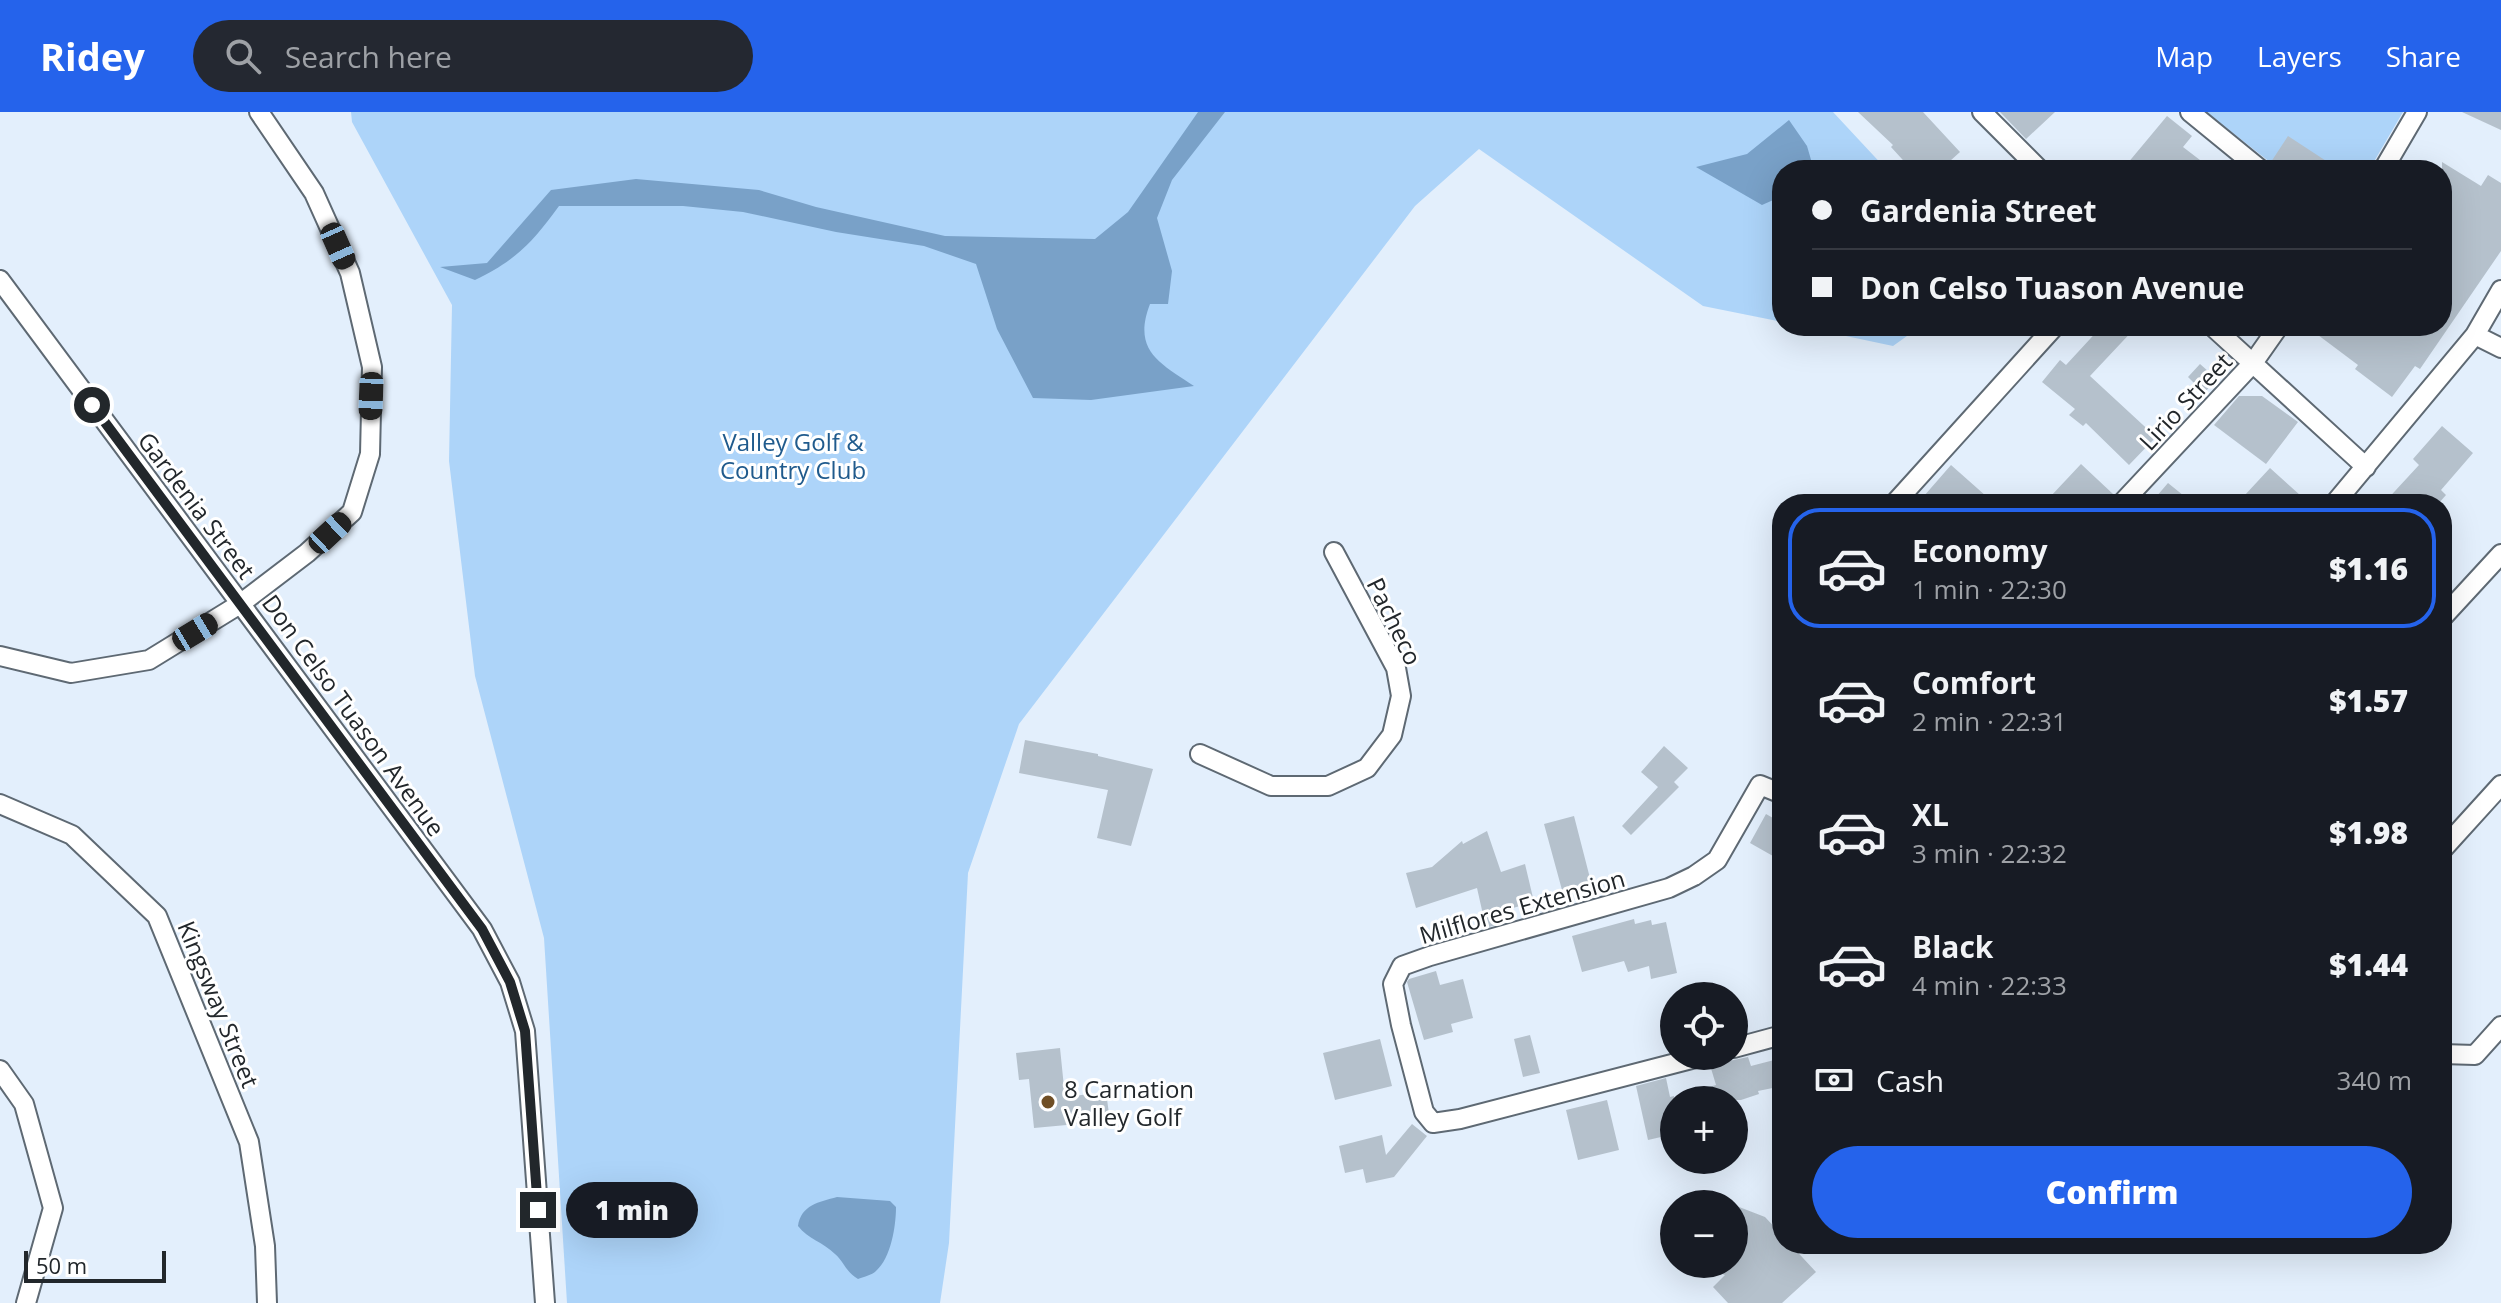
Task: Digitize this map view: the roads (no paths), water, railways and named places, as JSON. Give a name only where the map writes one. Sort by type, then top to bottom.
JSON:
[{"type":"street","name":"Don Celso Tuason Avenue","points":[[259,112],[314,193],[350,273],[372,367],[370,454],[352,512],[307,553],[240,604],[482,929],[510,982],[525,1031],[545,1303]]},
{"type":"street","points":[[1982,112],[2030,160]]},
{"type":"street","points":[[2190,112],[2249,160]]},
{"type":"street","points":[[2389,160],[2417,112]]},
{"type":"street","name":"Gardenia Street","points":[[0,280],[240,604]]},
{"type":"street","points":[[2343,494],[2475,335],[2501,290]]},
{"type":"street","points":[[2475,335],[2501,348]]},
{"type":"street","points":[[1903,494],[2046,336]]},
{"type":"street","points":[[2223,336],[2366,467]]},
{"type":"street","name":"Lirio Street","points":[[2130,494],[2253,363],[2272,336]]},
{"type":"street","name":"Pacheco","points":[[1200,754],[1271,786],[1328,786],[1367,768],[1392,735],[1401,696],[1396,668],[1334,552]]},
{"type":"street","points":[[2452,607],[2501,554]]},
{"type":"street","points":[[0,656],[71,673],[149,660],[240,604]]},
{"type":"street","name":"Milflores Extension","points":[[1660,1067],[1460,1119],[1433,1123],[1424,1112],[1393,984],[1402,966],[1656,892],[1694,876],[1717,860],[1760,785],[1772,790]]},
{"type":"street","points":[[2452,839],[2501,785]]},
{"type":"street","name":"Kingsway Street","points":[[0,804],[72,835],[157,916],[249,1142],[265,1246],[267,1303]]},
{"type":"street","points":[[2452,1054],[2475,1055],[2501,1026]]},
{"type":"street","points":[[1748,1044],[1772,1038]]},
{"type":"street","points":[[0,1070],[24,1104],[53,1208],[26,1303]]},
{"type":"place","name":"8 Carnation Valley Golf","points":[[1048,1102]]},
{"type":"park label","name":"Valley Golf & Country Club","points":[[793,455]]}]
